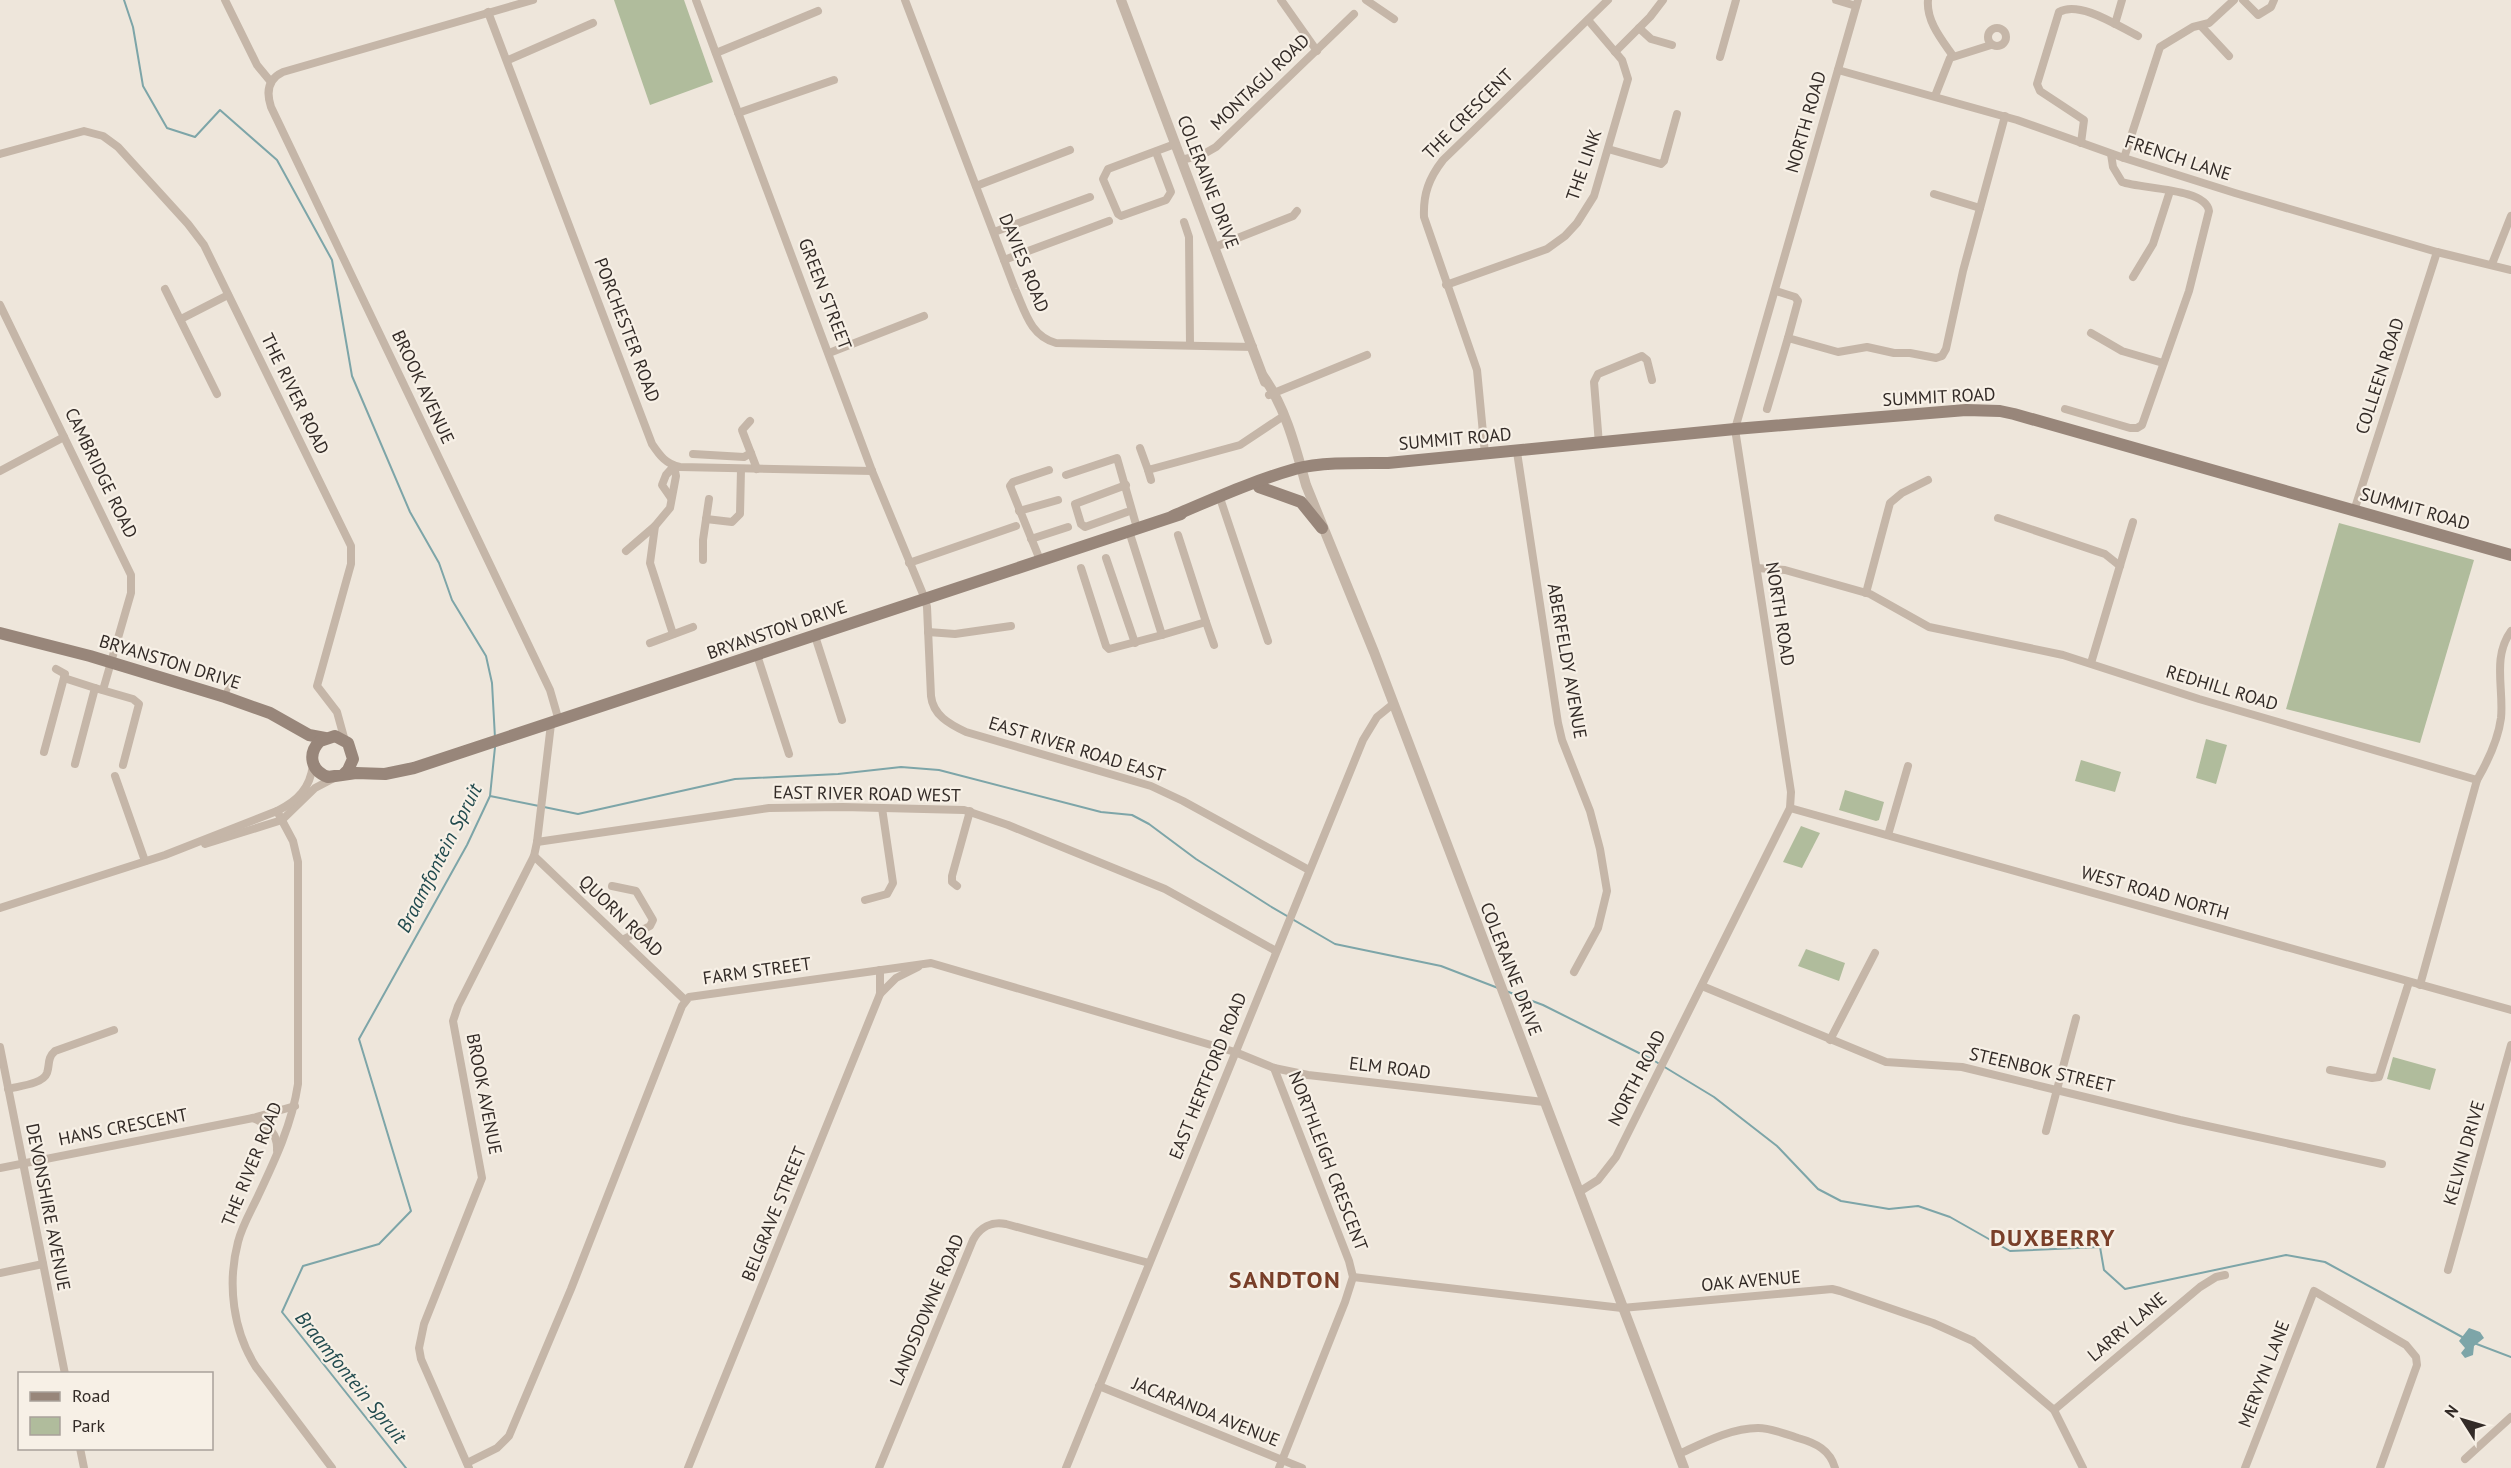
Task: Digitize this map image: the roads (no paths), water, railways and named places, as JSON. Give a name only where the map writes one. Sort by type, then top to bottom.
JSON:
[{"type":"main road","name":"SUMMIT ROAD","points":[[1301,473],[1352,463],[1388,463],[1517,452],[1735,429],[1966,410],[2000,411],[2511,555]]},
{"type":"main road","name":"BRYANSTON DRIVE","points":[[339,776],[390,773],[465,753],[1301,473]]},
{"type":"main road","name":"BRYANSTON DRIVE","points":[[1173,516],[1252,484],[1301,473]]},
{"type":"main road","points":[[1259,487],[1298,501],[1322,528]]},
{"type":"main road","name":"BRYANSTON DRIVE","points":[[0,633],[263,715],[299,737],[312,761]]},
{"type":"main road","name":"BRYANSTON DRIVE","points":[[0,638],[225,697],[270,713],[309,735],[327,737]]},
{"type":"main road","points":[[348,744],[353,759],[348,770],[339,776],[321,775],[312,761],[315,745],[327,737],[348,744],[365,763],[390,773]]},
{"type":"street","points":[[225,0],[257,65],[271,82],[283,72],[533,0]]},
{"type":"street","name":"GREEN STREET","points":[[696,0],[872,471],[925,599]]},
{"type":"street","name":"DAVIES ROAD","points":[[905,0],[1004,260],[1034,329],[1045,339],[1064,343],[1253,347]]},
{"type":"street","name":"COLERAINE DRIVE","points":[[1121,0],[1322,528],[1356,605],[1684,1468]]},
{"type":"street","points":[[1281,0],[1317,51]]},
{"type":"street","points":[[1366,0],[1394,19]]},
{"type":"street","name":"THE CRESCENT","points":[[1485,454],[1477,370],[1424,217],[1423,204],[1427,183],[1451,152],[1608,0]]},
{"type":"street","points":[[1615,52],[1663,0]]},
{"type":"street","points":[[1720,57],[1736,0]]},
{"type":"street","points":[[1836,0],[1857,3]]},
{"type":"street","points":[[1928,0],[1928,12],[1953,56]]},
{"type":"street","points":[[2115,24],[2122,0]]},
{"type":"street","points":[[2124,158],[2160,47],[2193,27],[2209,23],[2234,0]]},
{"type":"street","points":[[2243,0],[2258,15],[2271,7],[2274,0]]},
{"type":"street","name":"NORTH ROAD","points":[[1579,1192],[1598,1180],[1611,1164],[1790,808],[1791,792],[1735,429],[1857,3]]},
{"type":"street","points":[[2081,143],[2084,120],[2040,91],[2037,80],[2055,21],[2063,8],[2076,5],[2138,36]]},
{"type":"street","points":[[716,53],[818,11]]},
{"type":"street","name":"PORCHESTER ROAD","points":[[488,12],[652,444],[665,461],[674,466]]},
{"type":"street","name":"MONTAGU ROAD","points":[[1181,160],[1202,155],[1216,147],[1354,14]]},
{"type":"street","name":"THE LINK","points":[[1446,285],[1547,249],[1565,236],[1590,206],[1628,78],[1625,66],[1588,20]]},
{"type":"street","points":[[508,60],[593,23]]},
{"type":"street","points":[[2201,26],[2229,56]]},
{"type":"street","points":[[1639,28],[1651,39],[1672,45]]},
{"type":"street","points":[[1935,96],[1947,62],[1953,56],[1991,45]]},
{"type":"street","name":"FRENCH LANE","points":[[1838,70],[2005,116],[2111,154],[2437,252],[2511,270]]},
{"type":"street","points":[[738,112],[834,80]]},
{"type":"street","name":"BROOK AVENUE","points":[[271,82],[268,93],[271,107],[524,633],[550,690],[555,723],[534,856],[458,1006],[453,1021],[482,1178],[476,1199],[424,1324],[419,1348],[421,1359],[468,1466]]},
{"type":"street","points":[[1608,149],[1661,164],[1664,161],[1677,114]]},
{"type":"street","points":[[1788,338],[1838,352],[1867,347],[1894,353],[1910,353],[1936,358],[1942,356],[1946,349],[1963,271],[2005,116]]},
{"type":"street","name":"THE RIVER ROAD","points":[[0,154],[58,137],[89,131],[103,136],[118,147],[188,224],[204,245],[351,546],[351,564],[317,686],[337,712],[348,744]]},
{"type":"street","points":[[1156,152],[1171,192],[1169,196],[1166,200],[1121,216],[1103,179],[1104,174],[1108,170],[1175,144]]},
{"type":"street","points":[[976,186],[1070,150]]},
{"type":"street","points":[[2065,409],[2130,428],[2142,425],[2189,291],[2209,209],[2206,203],[2198,197],[2122,182],[2113,167],[2111,154]]},
{"type":"street","points":[[2133,278],[2153,244],[2170,191]]},
{"type":"street","points":[[1934,194],[1980,208]]},
{"type":"street","points":[[994,232],[1090,197]]},
{"type":"street","points":[[1215,247],[1293,216],[1297,211]]},
{"type":"street","points":[[2492,264],[2511,216]]},
{"type":"street","points":[[1004,260],[1109,221]]},
{"type":"street","points":[[1184,222],[1189,237],[1190,345]]},
{"type":"street","name":"COLLEEN ROAD","points":[[2354,511],[2437,252]]},
{"type":"street","points":[[165,289],[217,394]]},
{"type":"street","points":[[1767,409],[1798,300],[1776,291]]},
{"type":"street","points":[[181,320],[228,295]]},
{"type":"street","name":"CAMBRIDGE ROAD","points":[[0,305],[131,575],[131,593],[110,667],[99,689],[75,764]]},
{"type":"street","points":[[829,353],[924,316]]},
{"type":"street","points":[[2091,333],[2122,351],[2163,363]]},
{"type":"street","points":[[1272,394],[1367,355]]},
{"type":"street","points":[[1599,444],[1594,385],[1598,374],[1642,356],[1647,360],[1652,380]]},
{"type":"street","points":[[1148,470],[1240,445],[1278,413]]},
{"type":"street","points":[[750,421],[741,430],[757,469]]},
{"type":"street","points":[[0,471],[64,437]]},
{"type":"street","points":[[1140,448],[1151,480]]},
{"type":"street","name":"ABERFELDY AVENUE","points":[[1517,452],[1558,723],[1562,740],[1590,811],[1606,882],[1607,897],[1598,928],[1574,972]]},
{"type":"street","points":[[693,454],[744,457],[751,453]]},
{"type":"street","points":[[1066,475],[1117,458],[1126,485],[1133,530],[1162,635]]},
{"type":"street","points":[[626,551],[656,526],[670,508],[671,498],[662,485],[666,475],[674,466],[872,471]]},
{"type":"street","points":[[706,519],[732,522],[740,514],[741,469]]},
{"type":"street","points":[[1040,560],[1037,547],[1019,511],[1011,483],[1049,470]]},
{"type":"street","points":[[1866,593],[1890,503],[1902,493],[1928,480]]},
{"type":"street","points":[[1126,485],[1075,504],[1081,524],[1085,527],[1127,512]]},
{"type":"street","points":[[703,560],[709,499]]},
{"type":"street","points":[[1019,511],[1058,500]]},
{"type":"street","points":[[1221,501],[1268,641]]},
{"type":"street","points":[[1998,518],[2105,554],[2120,566]]},
{"type":"street","points":[[2091,663],[2133,522]]},
{"type":"street","points":[[656,526],[650,563],[673,634]]},
{"type":"street","points":[[909,563],[1016,526]]},
{"type":"street","points":[[1031,539],[1068,527]]},
{"type":"street","points":[[1178,535],[1214,645]]},
{"type":"street","points":[[1106,558],[1135,643]]},
{"type":"street","points":[[1081,568],[1106,646],[1112,649],[1206,622]]},
{"type":"street","name":"REDHILL ROAD","points":[[1757,568],[1785,570],[1866,593],[1929,627],[1978,639],[2025,646],[2091,663],[2199,699],[2477,780]]},
{"type":"street","name":"EAST RIVER ROAD EAST","points":[[925,599],[932,705],[949,723],[966,732],[997,742],[1150,786],[1184,801],[1309,870]]},
{"type":"street","points":[[928,632],[962,633],[1011,626]]},
{"type":"street","points":[[650,642],[693,627]]},
{"type":"street","points":[[2420,985],[2477,780],[2493,748],[2501,720],[2500,663],[2505,641],[2511,631]]},
{"type":"street","points":[[815,636],[842,720]]},
{"type":"street","points":[[757,656],[789,754]]},
{"type":"street","points":[[44,752],[65,673],[56,669]]},
{"type":"street","points":[[225,697],[232,677]]},
{"type":"street","points":[[64,678],[133,699],[139,704],[123,765]]},
{"type":"street","name":"EAST HERTFORD ROAD","points":[[1066,1468],[1367,731],[1377,717],[1393,704]]},
{"type":"street","points":[[327,737],[336,722],[337,712]]},
{"type":"street","points":[[0,909],[145,861],[277,811],[292,803],[304,791],[311,778],[312,761]]},
{"type":"street","points":[[1888,835],[1908,766]]},
{"type":"street","points":[[114,776],[145,861]]},
{"type":"street","points":[[178,849],[214,841],[282,820],[320,784],[339,776]]},
{"type":"street","name":"EAST RIVER ROAD WEST","points":[[537,842],[769,808],[970,811],[1165,889],[1276,951]]},
{"type":"street","points":[[865,900],[887,894],[893,883],[882,808]]},
{"type":"street","name":"WEST ROAD NORTH","points":[[1790,808],[2511,1010]]},
{"type":"street","name":"THE RIVER ROAD","points":[[277,811],[293,841],[298,862],[300,1061],[295,1106],[276,1156],[238,1241],[234,1274],[235,1316],[245,1349],[332,1468]]},
{"type":"street","points":[[957,886],[952,882],[952,876],[970,811]]},
{"type":"street","name":"QUORN ROAD","points":[[534,856],[685,1000]]},
{"type":"street","points":[[612,886],[636,891],[654,920],[651,926],[622,940]]},
{"type":"street","points":[[1830,1040],[1875,953]]},
{"type":"street","points":[[880,994],[896,978],[924,964]]},
{"type":"street","name":"FARM STREET","points":[[468,1466],[497,1448],[509,1436],[571,1289],[685,1000],[689,997],[924,964],[942,965],[1235,1052]]},
{"type":"street","name":"BELGRAVE STREET","points":[[688,1468],[880,994],[880,970]]},
{"type":"street","points":[[2330,1070],[2372,1078],[2379,1077],[2409,982]]},
{"type":"street","name":"STEENBOK STREET","points":[[1702,986],[1886,1062],[1962,1067],[2209,1127],[2382,1164]]},
{"type":"street","points":[[2046,1131],[2076,1018]]},
{"type":"street","points":[[8,1089],[42,1079],[48,1071],[49,1058],[55,1051],[114,1030]]},
{"type":"street","name":"KELVIN DRIVE","points":[[2448,1270],[2511,1045]]},
{"type":"street","name":"DEVONSHIRE AVENUE","points":[[0,1047],[65,1372]]},
{"type":"street","name":"ELM ROAD","points":[[1235,1052],[1274,1068],[1308,1075],[1544,1102]]},
{"type":"street","name":"NORTHLEIGH CRESCENT","points":[[1274,1068],[1349,1261],[1353,1277],[1280,1464]]},
{"type":"street","name":"HANS CRESCENT","points":[[0,1167],[253,1118],[295,1106]]},
{"type":"street","points":[[253,1118],[265,1125],[276,1138],[276,1156]]},
{"type":"street","name":"LANDSDOWNE ROAD","points":[[879,1468],[973,1240],[983,1227],[995,1223],[1006,1224],[1149,1263]]},
{"type":"street","points":[[0,1273],[43,1264]]},
{"type":"street","name":"LARRY LANE","points":[[2054,1410],[2200,1287],[2216,1277],[2225,1275]]},
{"type":"street","name":"OAK AVENUE","points":[[1353,1277],[1622,1308],[1832,1289],[1840,1291],[1969,1338],[2054,1410],[2083,1468]]},
{"type":"street","name":"MERVYN LANE","points":[[2245,1468],[2314,1291],[2406,1345],[2416,1357],[2417,1365],[2380,1468]]},
{"type":"street","name":"JACARANDA AVENUE","points":[[1099,1386],[1280,1464],[1302,1468]]},
{"type":"street","points":[[2465,1459],[2511,1417]]},
{"type":"street","points":[[1679,1454],[1709,1440],[1758,1428],[1820,1446],[1830,1455],[1835,1468]]},
{"type":"street","points":[[80,1450],[84,1468]]},
{"type":"water","points":[[2469,1328],[2480,1332],[2484,1338],[2474,1346],[2473,1355],[2465,1358],[2461,1353],[2465,1348],[2459,1341]]},
{"type":"waterway","name":"Braamfontein Spruit","points":[[124,0],[133,27],[143,86],[167,128],[195,137],[220,110],[277,160],[332,260],[352,376],[410,512],[439,563],[452,600],[486,656],[492,683],[495,738]]},
{"type":"waterway","name":"Braamfontein Spruit","points":[[406,1468],[282,1312],[303,1266],[379,1244],[411,1211],[359,1039],[467,845],[490,796],[495,747]]},
{"type":"waterway","points":[[544,807],[578,814],[735,779],[838,774],[901,767],[939,770],[1101,812],[1132,815],[1149,824],[1196,859],[1335,944],[1441,966],[1498,988]]},
{"type":"waterway","points":[[490,796],[539,806]]},
{"type":"waterway","points":[[1506,991],[1543,1005],[1653,1060],[1714,1097],[1777,1146],[1818,1189],[1841,1201],[1889,1209],[1918,1206],[1950,1217],[2010,1251],[2100,1247],[2104,1270],[2125,1289],[2286,1255],[2325,1262],[2464,1338]]},
{"type":"waterway","points":[[2474,1343],[2511,1357]]},
{"type":"district","name":"DUXBERRY","points":[[2053,1238]]},
{"type":"district","name":"SANDTON","points":[[1285,1280]]}]
